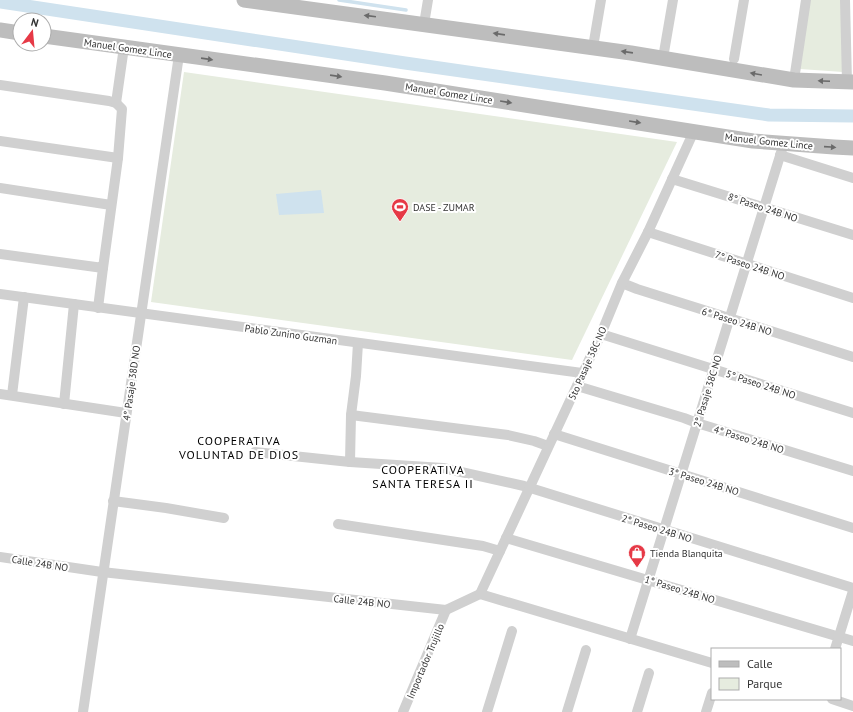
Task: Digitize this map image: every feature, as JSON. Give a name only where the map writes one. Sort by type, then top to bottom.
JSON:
[{"type":"main road","points":[[244,0],[663,58],[794,80],[850,82]]},
{"type":"main road","points":[[0,30],[12,32]]},
{"type":"main road","name":"Manuel Gomez Lince","points":[[52,37],[385,83],[753,141],[782,149],[853,148]]},
{"type":"street","points":[[424,24],[428,0]]},
{"type":"street","points":[[593,48],[601,0]]},
{"type":"street","points":[[663,58],[673,0]]},
{"type":"street","points":[[734,59],[744,0]]},
{"type":"street","points":[[794,80],[806,0]]},
{"type":"street","points":[[845,0],[850,82]]},
{"type":"street","points":[[116,103],[124,47]]},
{"type":"street","name":"4° Pasaje 38D NO","points":[[83,712],[102,572],[179,55]]},
{"type":"street","points":[[0,85],[116,103],[122,109],[118,158],[98,308]]},
{"type":"street","name":"5to Pasaje 38C NO","points":[[480,594],[601,334],[622,283],[648,232],[694,132]]},
{"type":"street","points":[[0,141],[118,158]]},
{"type":"street","points":[[782,149],[853,178]]},
{"type":"street","name":"2° Pasaje 38C NO","points":[[630,638],[782,149]]},
{"type":"street","name":"8° Paseo 24B NO","points":[[672,179],[853,235]]},
{"type":"street","points":[[0,188],[111,205]]},
{"type":"street","name":"7° Paseo 24B NO","points":[[648,232],[853,298]]},
{"type":"street","points":[[0,254],[103,268]]},
{"type":"street","name":"6° Paseo 24B NO","points":[[622,283],[853,358]]},
{"type":"street","name":"Pablo Zunino Guzman","points":[[0,294],[582,373]]},
{"type":"street","points":[[12,395],[24,298]]},
{"type":"street","points":[[64,404],[74,304]]},
{"type":"street","name":"5° Paseo 24B NO","points":[[601,334],[853,413]]},
{"type":"street","points":[[350,462],[351,415],[356,376],[358,343]]},
{"type":"street","name":"4° Paseo 24B NO","points":[[576,386],[853,471]]},
{"type":"street","points":[[0,394],[126,413]]},
{"type":"street","points":[[351,415],[508,435],[548,446]]},
{"type":"street","name":"3° Paseo 24B NO","points":[[554,434],[853,528]]},
{"type":"street","name":"2° Paseo 24B NO","points":[[255,452],[350,462],[443,468],[529,488],[853,590]]},
{"type":"street","points":[[113,501],[224,518]]},
{"type":"street","points":[[338,524],[483,546],[500,551]]},
{"type":"street","name":"1° Paseo 24B NO","points":[[506,538],[521,541],[853,641]]},
{"type":"street","name":"Calle 24B NO","points":[[0,556],[102,572],[446,610]]},
{"type":"street","points":[[835,648],[853,590]]},
{"type":"street","points":[[446,610],[480,594],[711,663]]},
{"type":"street","name":"Importador Trujillo","points":[[403,712],[446,610]]},
{"type":"street","points":[[487,712],[512,631]]},
{"type":"street","points":[[567,712],[586,650]]},
{"type":"street","points":[[637,712],[649,673]]},
{"type":"street","points":[[706,712],[711,696]]},
{"type":"street","points":[[834,700],[850,707]]},
{"type":"green space","points":[[810,0],[841,0],[843,72],[800,69]]},
{"type":"green space","name":"DASE - ZUMAR","points":[[184,72],[677,142],[572,360],[151,302]]},
{"type":"water","points":[[321,190],[324,213],[279,215],[276,194]]},
{"type":"waterway","points":[[339,0],[406,10]]},
{"type":"waterway","points":[[0,2],[405,63],[769,115],[853,116]]},
{"type":"place","name":"DASE - ZUMAR","points":[[400,222]]},
{"type":"place","name":"Tienda Blanquita","points":[[637,568]]},
{"type":"district","name":"COOPERATIVA VOLUNTAD DE DIOS","points":[[239,448]]},
{"type":"district","name":"COOPERATIVA SANTA TERESA II","points":[[423,477]]}]
